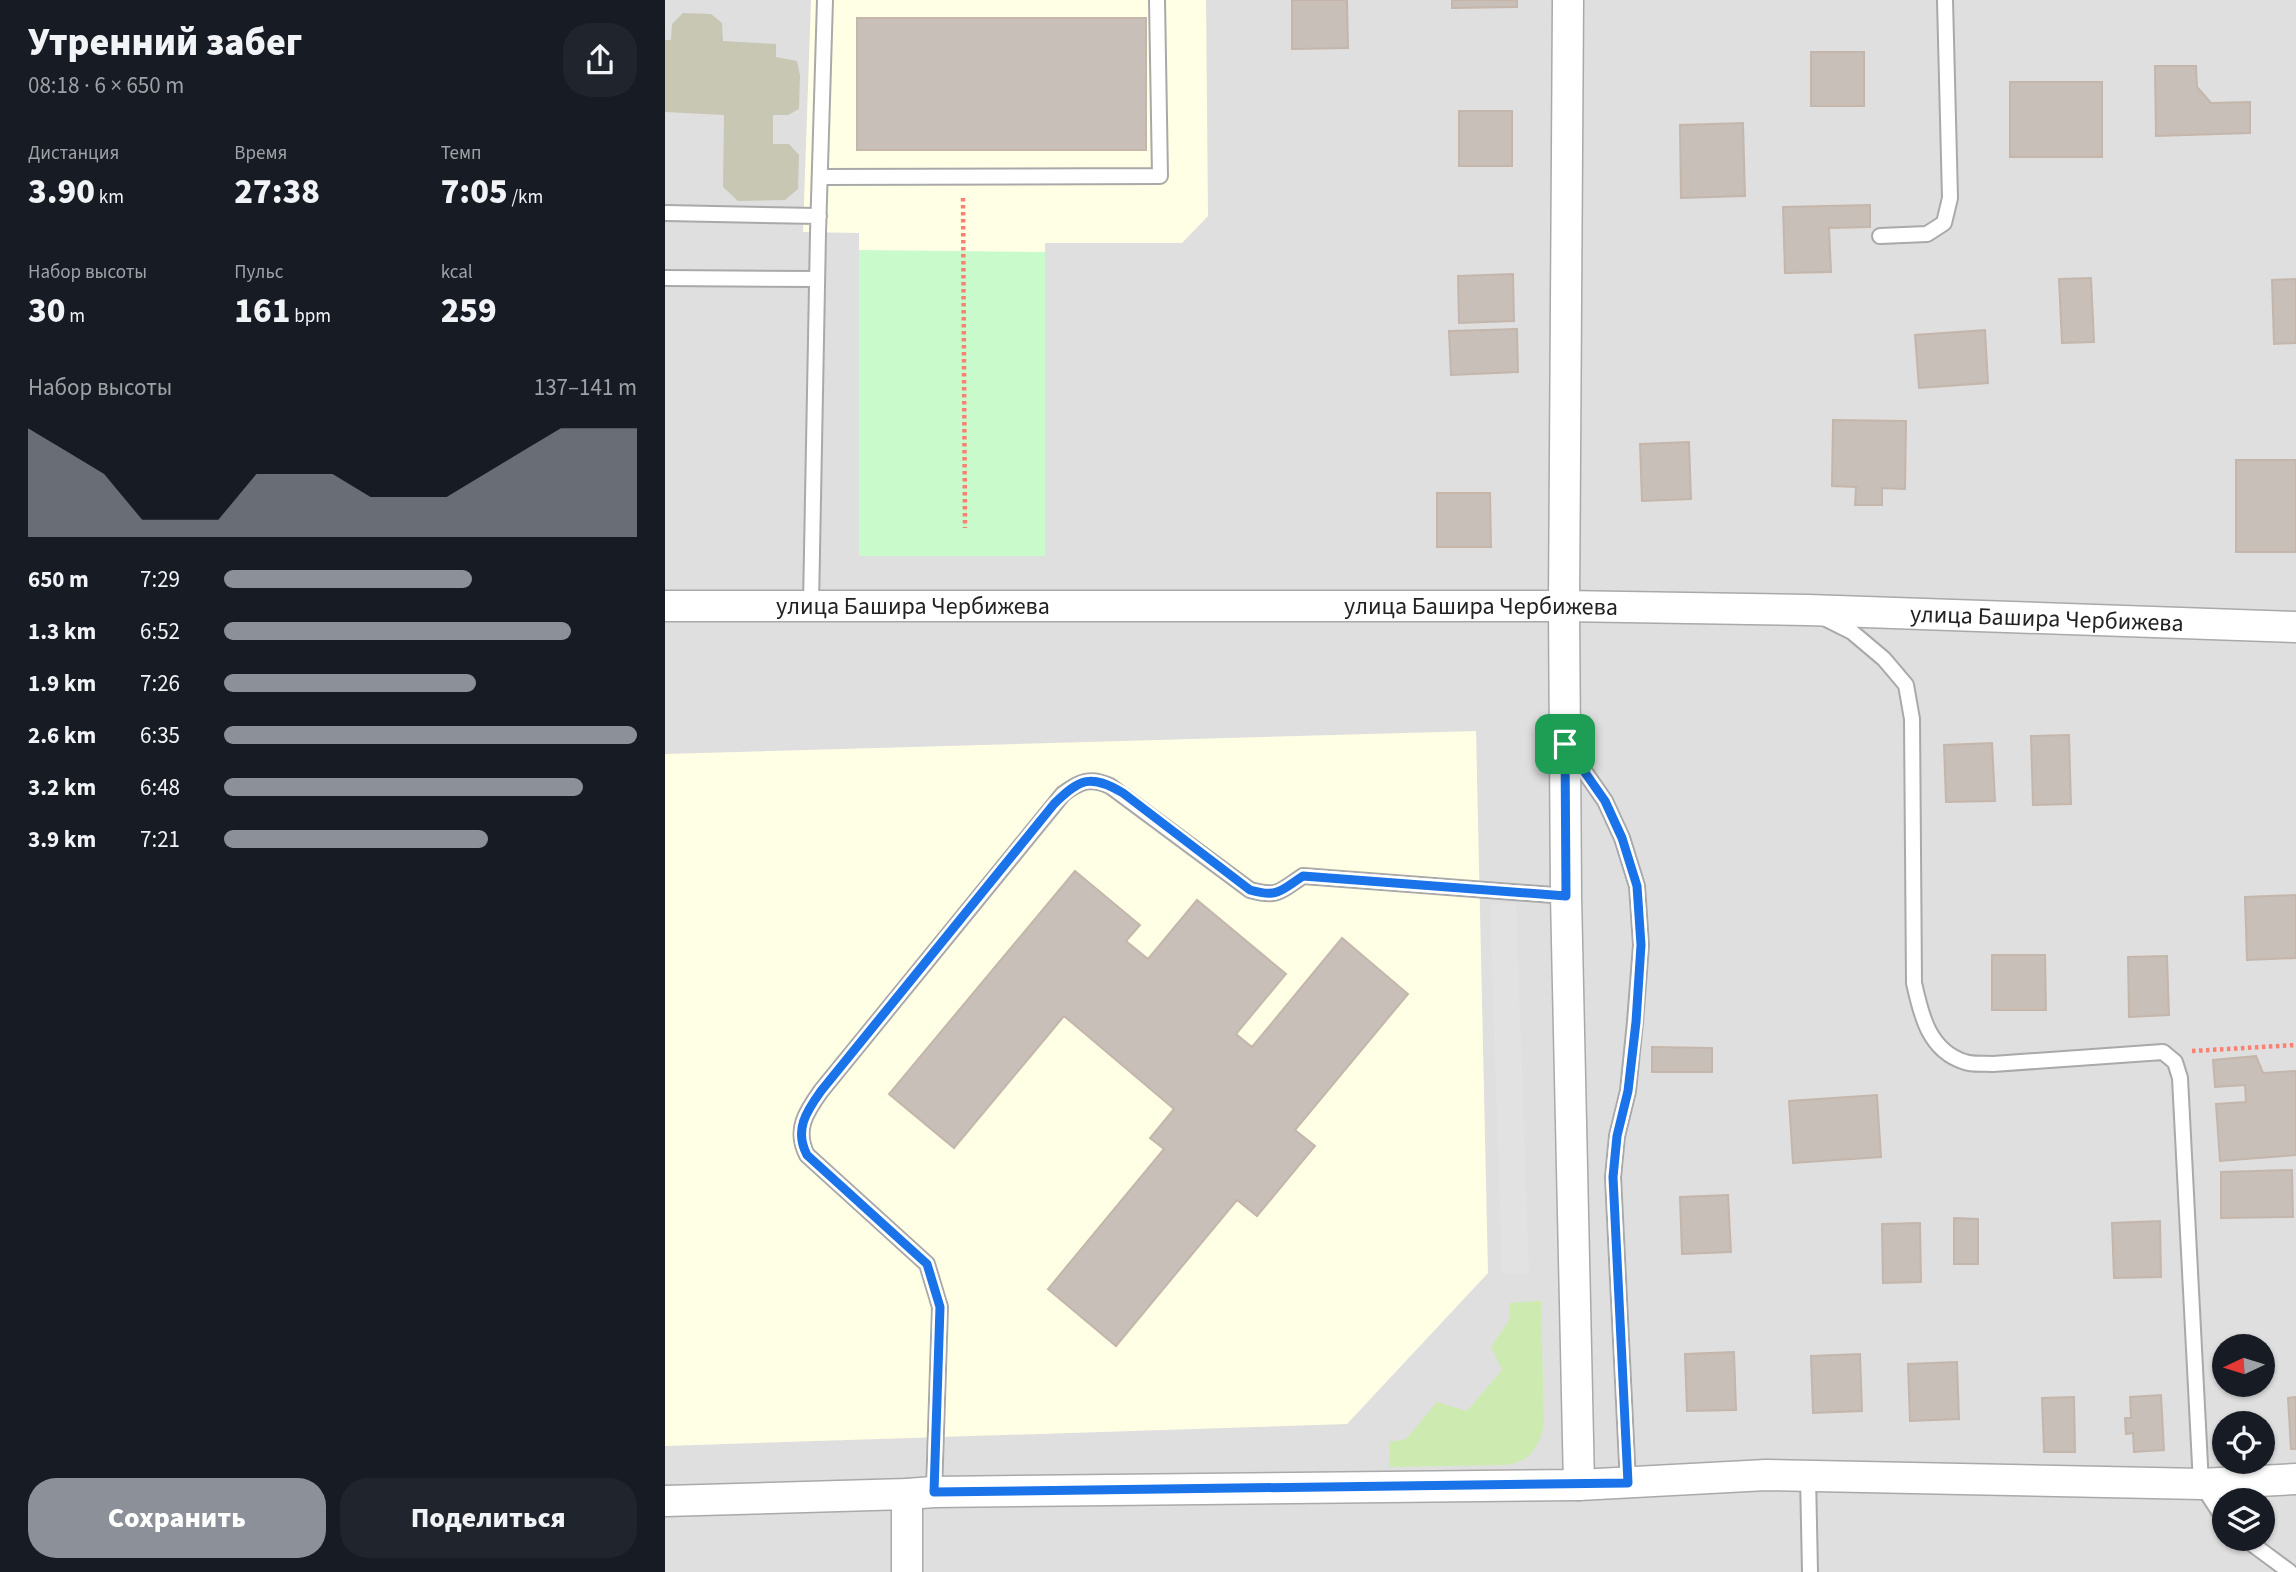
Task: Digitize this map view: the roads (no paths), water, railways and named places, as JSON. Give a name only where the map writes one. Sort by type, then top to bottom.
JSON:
[{"type":"street","points":[[1568,0],[1564,606],[1566,896],[1579,1485]]},
{"type":"street","name":"улица Башира Чербижева","points":[[665,606],[1564,606],[1808,610],[2293,625]]},
{"type":"street","points":[[665,1501],[920,1493],[1579,1485],[1766,1475],[2201,1484],[2296,1479]]},
{"type":"street","points":[[907,1572],[920,1493]]},
{"type":"lane","points":[[811,606],[825,0]]},
{"type":"lane","points":[[820,177],[1160,176],[1157,0]]},
{"type":"lane","points":[[1880,236],[1927,234],[1944,223],[1950,198],[1945,0]]},
{"type":"lane","points":[[665,213],[819,216]]},
{"type":"lane","points":[[665,278],[817,279]]},
{"type":"lane","points":[[1808,610],[1852,632],[1884,659],[1906,685],[1912,719],[1914,983],[1920,1012],[1930,1036],[1947,1053],[1967,1063],[1993,1064],[2163,1052],[2175,1062],[2180,1078],[2201,1484],[2212,1501]]},
{"type":"lane","points":[[1565,744],[1605,801],[1622,838],[1637,886],[1641,945],[1636,1022],[1628,1091],[1617,1136],[1613,1177],[1628,1483]]},
{"type":"lane","points":[[920,1493],[940,1307],[927,1264],[807,1155],[801,1143],[801,1129],[821,1091],[1063,794],[1086,780],[1110,786],[1250,890],[1264,894],[1280,893],[1303,876],[1566,896]]},
{"type":"lane","points":[[1808,1476],[1810,1572]]},
{"type":"lane","points":[[2262,1551],[2290,1572]]}]
